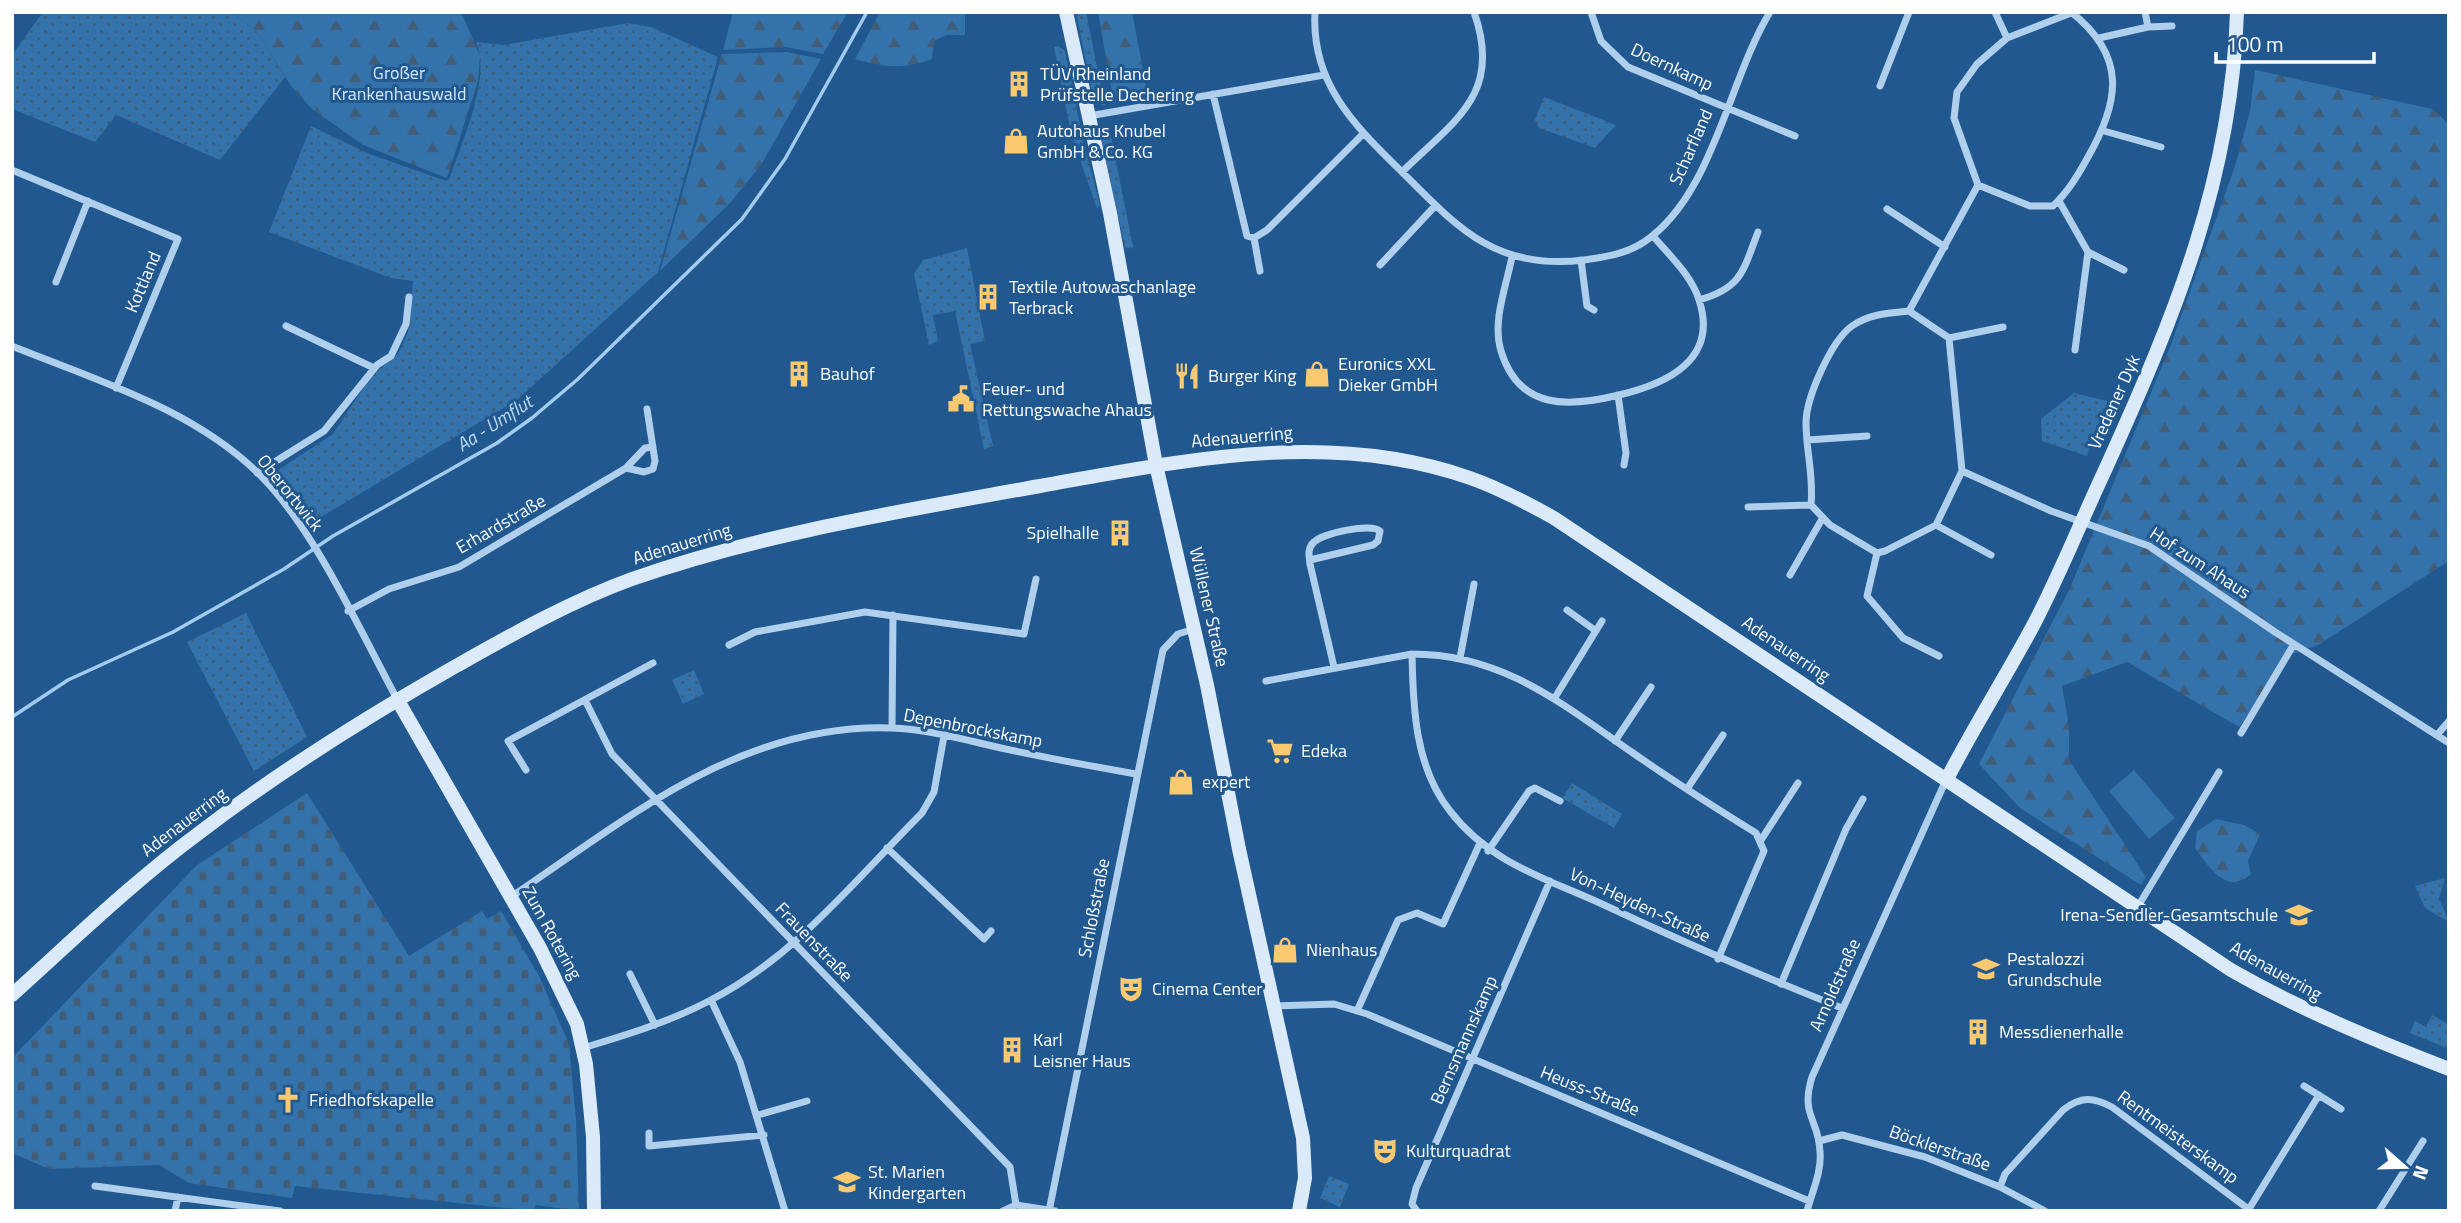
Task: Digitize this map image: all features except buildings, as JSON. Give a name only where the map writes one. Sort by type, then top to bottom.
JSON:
[{"type":"main road","name":"Wüllener Straße","points":[[1066,12],[1110,214],[1156,465],[1194,629],[1303,1138],[1305,1178],[1299,1211]]},
{"type":"main road","name":"Vredener Dyk","points":[[1947,779],[2036,621],[2172,314],[2207,213],[2232,100],[2237,12]]},
{"type":"main road","name":"Adenauerring","points":[[12,995],[198,833],[397,699],[518,631],[580,601],[631,580],[697,559],[806,530],[1156,465],[1238,454],[1302,451],[1397,459],[1469,477],[1515,497],[1584,536],[2137,908],[2281,999],[2362,1036],[2449,1069]]},
{"type":"main road","name":"Zum Rotering","points":[[397,699],[565,996],[583,1048],[593,1137],[594,1211]]},
{"type":"street","name":"Scharfland","points":[[1315,12],[1317,47],[1324,75],[1337,102],[1363,134],[1435,206],[1475,240],[1512,257],[1549,262],[1621,253],[1653,236],[1678,210],[1698,177],[1770,12]]},
{"type":"street","points":[[1402,172],[1461,113],[1479,88],[1485,52],[1474,12]]},
{"type":"street","name":"Doernkamp","points":[[1591,12],[1601,41],[1628,67],[1726,108]]},
{"type":"street","points":[[1880,86],[1909,12]]},
{"type":"street","points":[[1995,12],[2007,38]]},
{"type":"street","points":[[2145,12],[2148,27]]},
{"type":"street","points":[[2071,13],[2099,38],[2109,65],[2113,90],[2104,131],[2067,192],[2053,206],[2030,206],[1978,185],[1954,118],[1954,103],[1963,82],[2007,38],[2071,13]]},
{"type":"street","points":[[2099,38],[2148,27],[2172,26]]},
{"type":"street","points":[[1088,116],[1324,75]]},
{"type":"street","points":[[1213,94],[1242,228],[1247,236],[1254,238],[1267,230],[1363,134]]},
{"type":"street","name":"Scharfland","points":[[1726,108],[1795,135]]},
{"type":"street","points":[[2104,131],[2161,148]]},
{"type":"street","name":"Kottland","points":[[12,170],[178,239],[116,388]]},
{"type":"street","points":[[1909,311],[1978,185]]},
{"type":"street","points":[[56,282],[88,201]]},
{"type":"street","points":[[2059,201],[2088,252],[2124,270]]},
{"type":"street","points":[[1380,265],[1435,206]]},
{"type":"street","points":[[1888,209],[1945,247]]},
{"type":"street","points":[[1699,300],[1726,291],[1735,284],[1758,232]]},
{"type":"street","points":[[1512,257],[1498,329],[1501,351],[1510,372],[1535,396],[1556,404],[1582,403],[1657,385],[1672,378],[1686,364],[1701,336],[1703,318],[1699,300],[1688,278],[1653,236]]},
{"type":"street","points":[[1254,238],[1260,271]]},
{"type":"street","points":[[2075,350],[2088,252]]},
{"type":"street","points":[[1581,260],[1587,306],[1594,310]]},
{"type":"street","points":[[257,473],[324,431],[374,368],[391,356],[405,324],[409,297]]},
{"type":"street","points":[[1877,552],[1822,519],[1811,505],[1808,407],[1839,340],[1850,327],[1864,319],[1909,311],[1949,338],[2003,327]]},
{"type":"street","points":[[286,326],[374,368]]},
{"type":"street","points":[[1877,552],[1936,525],[1962,471],[1949,338]]},
{"type":"street","name":"Oberortwick","points":[[12,346],[116,388],[199,428],[257,473],[310,540],[397,699]]},
{"type":"street","points":[[1618,395],[1626,453],[1624,465]]},
{"type":"street","points":[[647,409],[653,447]]},
{"type":"street","points":[[1807,440],[1867,436]]},
{"type":"street","name":"Erhardstraße","points":[[348,611],[388,589],[459,567],[626,468],[645,448],[653,447],[653,469],[644,472],[626,468]]},
{"type":"street","name":"Hof zum Ahaus","points":[[1962,471],[2082,522],[2135,539],[2157,551],[2294,644],[2449,743]]},
{"type":"street","points":[[1748,507],[1811,505]]},
{"type":"street","points":[[1790,575],[1822,519]]},
{"type":"street","points":[[1936,525],[1946,534],[1991,555]]},
{"type":"street","points":[[1310,560],[1373,545],[1378,541],[1380,531],[1370,526],[1321,537],[1310,547],[1310,560],[1334,667]]},
{"type":"street","points":[[1877,552],[1867,596],[1903,638],[1938,656]]},
{"type":"street","points":[[729,645],[755,632],[809,620],[866,612],[1024,634],[1036,579]]},
{"type":"street","points":[[1460,658],[1474,584]]},
{"type":"street","points":[[1567,610],[1596,631]]},
{"type":"street","points":[[892,728],[893,615]]},
{"type":"street","points":[[1554,699],[1602,621]]},
{"type":"street","name":"Schloßstraße","points":[[1051,1210],[1136,774],[1163,650],[1178,634],[1194,629]]},
{"type":"street","points":[[2241,733],[2294,644]]},
{"type":"street","points":[[1266,681],[1412,654],[1460,658],[1496,667],[1554,699],[1756,833],[1761,840],[1764,851],[1718,958]]},
{"type":"street","name":"Von-Heyden-Straße","points":[[1412,654],[1416,728],[1428,776],[1450,811],[1488,851],[1718,958],[1842,1008]]},
{"type":"street","points":[[526,769],[508,741],[653,663]]},
{"type":"street","points":[[1615,741],[1651,687]]},
{"type":"street","name":"Frauenstraße","points":[[585,700],[612,754],[1010,1167],[1016,1205]]},
{"type":"street","points":[[2437,735],[2449,721]]},
{"type":"street","name":"Depenbrockskamp","points":[[510,898],[695,775],[743,755],[824,734],[892,728],[944,736],[1050,760],[1136,774]]},
{"type":"street","points":[[1687,789],[1723,735]]},
{"type":"street","points":[[583,1048],[655,1025],[711,1000],[792,943],[930,803],[944,736]]},
{"type":"street","points":[[2137,908],[2218,772]]},
{"type":"street","name":"Arnoldstraße","points":[[1807,1211],[1821,1155],[1819,1140],[1809,1117],[1807,1094],[1842,1008],[1947,779]]},
{"type":"street","points":[[1761,840],[1798,783]]},
{"type":"street","points":[[1488,851],[1529,791],[1535,789],[1560,801]]},
{"type":"street","points":[[1781,984],[1846,829],[1863,799]]},
{"type":"street","points":[[1357,1011],[1398,920],[1417,913],[1443,924],[1480,843]]},
{"type":"street","points":[[887,848],[984,939],[991,931]]},
{"type":"street","name":"Bernsmannskamp","points":[[1417,1211],[1412,1204],[1413,1197],[1550,881]]},
{"type":"street","points":[[630,974],[655,1025]]},
{"type":"street","points":[[711,1000],[740,1062],[785,1211]]},
{"type":"street","name":"Heuss-Straße","points":[[1274,1006],[1334,1004],[1357,1011],[1810,1201]]},
{"type":"street","points":[[2304,1086],[2341,1109]]},
{"type":"street","name":"Rentmeisterskamp","points":[[2000,1186],[2006,1174],[2063,1110],[2074,1102],[2096,1099],[2112,1107],[2250,1210],[2319,1095]]},
{"type":"street","points":[[758,1115],[807,1101]]},
{"type":"street","points":[[649,1133],[649,1146],[764,1135]]},
{"type":"street","name":"Böcklerstraße","points":[[1819,1140],[1842,1135],[1925,1157],[2000,1186],[2045,1211]]},
{"type":"street","points":[[2379,1211],[2423,1141]]},
{"type":"street","points":[[95,1186],[281,1211]]},
{"type":"street","points":[[175,1211],[178,1197]]},
{"type":"street","points":[[1003,1211],[1016,1205],[1051,1210]]},
{"type":"green space","points":[[43,12],[232,12],[258,33],[285,77],[220,160],[116,115],[95,142],[12,109],[12,55]]},
{"type":"green space","name":"Großer Krankenhauswald","points":[[232,12],[461,12],[480,56],[478,81],[447,178],[363,145],[312,109],[291,86],[258,33]]},
{"type":"green space","points":[[733,12],[848,12],[823,54],[785,47],[723,50]]},
{"type":"green space","points":[[880,12],[965,12],[965,35],[946,35],[934,41],[932,59],[912,65],[884,65],[855,59]]},
{"type":"green space","points":[[1076,12],[1086,12],[1105,106],[1094,102]]},
{"type":"green space","points":[[1098,12],[1132,12],[1148,96],[1114,103]]},
{"type":"green space","points":[[628,23],[651,27],[718,57],[658,272],[517,400],[316,520],[278,470],[333,434],[372,375],[398,354],[408,332],[413,281],[391,278],[269,232],[311,126],[367,153],[446,181],[449,180],[461,148],[478,92],[480,57],[476,42],[504,45]]},
{"type":"green space","points":[[1058,46],[1065,51],[1081,130],[1073,132],[1054,47]]},
{"type":"green space","points":[[787,52],[821,59],[761,165],[730,203],[660,271],[722,54]]},
{"type":"green space","points":[[2255,70],[2432,109],[2449,124],[2449,561],[2318,645],[2292,654],[2239,727],[2127,662],[2062,686],[2069,726],[2069,760],[2146,877],[2141,885],[2020,808],[1979,764],[2070,588],[2170,347],[2235,166],[2250,111]]},
{"type":"green space","points":[[1544,97],[1616,125],[1595,148],[1539,128],[1535,120]]},
{"type":"green space","points":[[1110,131],[1132,249],[1125,247],[1100,133]]},
{"type":"green space","points":[[1075,136],[1082,136],[1100,205],[1097,209],[1073,139]]},
{"type":"green space","points":[[967,248],[985,341],[970,344],[993,446],[984,449],[955,311],[933,315],[938,341],[929,345],[914,274],[923,260]]},
{"type":"green space","points":[[2074,393],[2108,401],[2087,456],[2042,441],[2041,419]]},
{"type":"green space","points":[[246,613],[307,737],[254,771],[187,642]]},
{"type":"green space","points":[[694,670],[704,694],[683,704],[672,680]]},
{"type":"green space","points":[[2134,770],[2175,818],[2149,839],[2109,791]]},
{"type":"green space","points":[[1572,783],[1622,814],[1614,828],[1562,798]]},
{"type":"green space","points":[[307,793],[409,956],[482,911],[487,919],[501,911],[539,976],[569,1044],[576,1120],[579,1211],[536,1205],[533,1211],[295,1186],[292,1198],[189,1183],[159,1165],[49,1169],[12,1153],[12,1058],[197,865]]},
{"type":"green space","points":[[2216,819],[2244,825],[2260,834],[2248,861],[2251,874],[2242,880],[2234,882],[2218,876],[2195,848],[2197,831]]},
{"type":"green space","points":[[2445,878],[2439,898],[2449,922],[2425,908],[2415,886]]},
{"type":"green space","points":[[2432,1015],[2449,1025],[2449,1049],[2410,1033],[2415,1021],[2426,1027]]},
{"type":"green space","points":[[1329,1176],[1349,1184],[1340,1207],[1320,1198]]},
{"type":"waterway","name":"Aa - Umflut","points":[[12,717],[68,680],[173,632],[284,569],[333,536],[497,443],[532,418],[578,379],[742,219],[785,159],[867,12]]},
{"type":"place","name":"TÜV Rheinland Prüfstelle Dechering","points":[[1019,84]]},
{"type":"place","name":"Autohaus Knubel GmbH & Co. KG","points":[[1016,141]]},
{"type":"place","name":"Textile Autowaschanlage Terbrack","points":[[988,297]]},
{"type":"place","name":"Bauhof","points":[[799,374]]},
{"type":"place","name":"Euronics XXL Dieker GmbH","points":[[1317,374]]},
{"type":"place","name":"Burger King","points":[[1187,376]]},
{"type":"place","name":"Feuer- und Rettungswache Ahaus","points":[[961,399]]},
{"type":"place","name":"Spielhalle","points":[[1120,533]]},
{"type":"place","name":"Edeka","points":[[1280,751]]},
{"type":"place","name":"expert","points":[[1181,782]]},
{"type":"place","name":"Irena-Sendler-Gesamtschule","points":[[2299,915]]},
{"type":"place","name":"Nienhaus","points":[[1285,950]]},
{"type":"place","name":"Pestalozzi Grundschule","points":[[1986,969]]},
{"type":"place","name":"Cinema Center","points":[[1131,989]]},
{"type":"place","name":"Messdienerhalle","points":[[1978,1032]]},
{"type":"place","name":"Karl Leisner Haus","points":[[1012,1050]]},
{"type":"place","name":"Friedhofskapelle","points":[[288,1100]]},
{"type":"place","name":"Kulturquadrat","points":[[1385,1151]]},
{"type":"place","name":"St. Marien Kindergarten","points":[[847,1182]]}]
